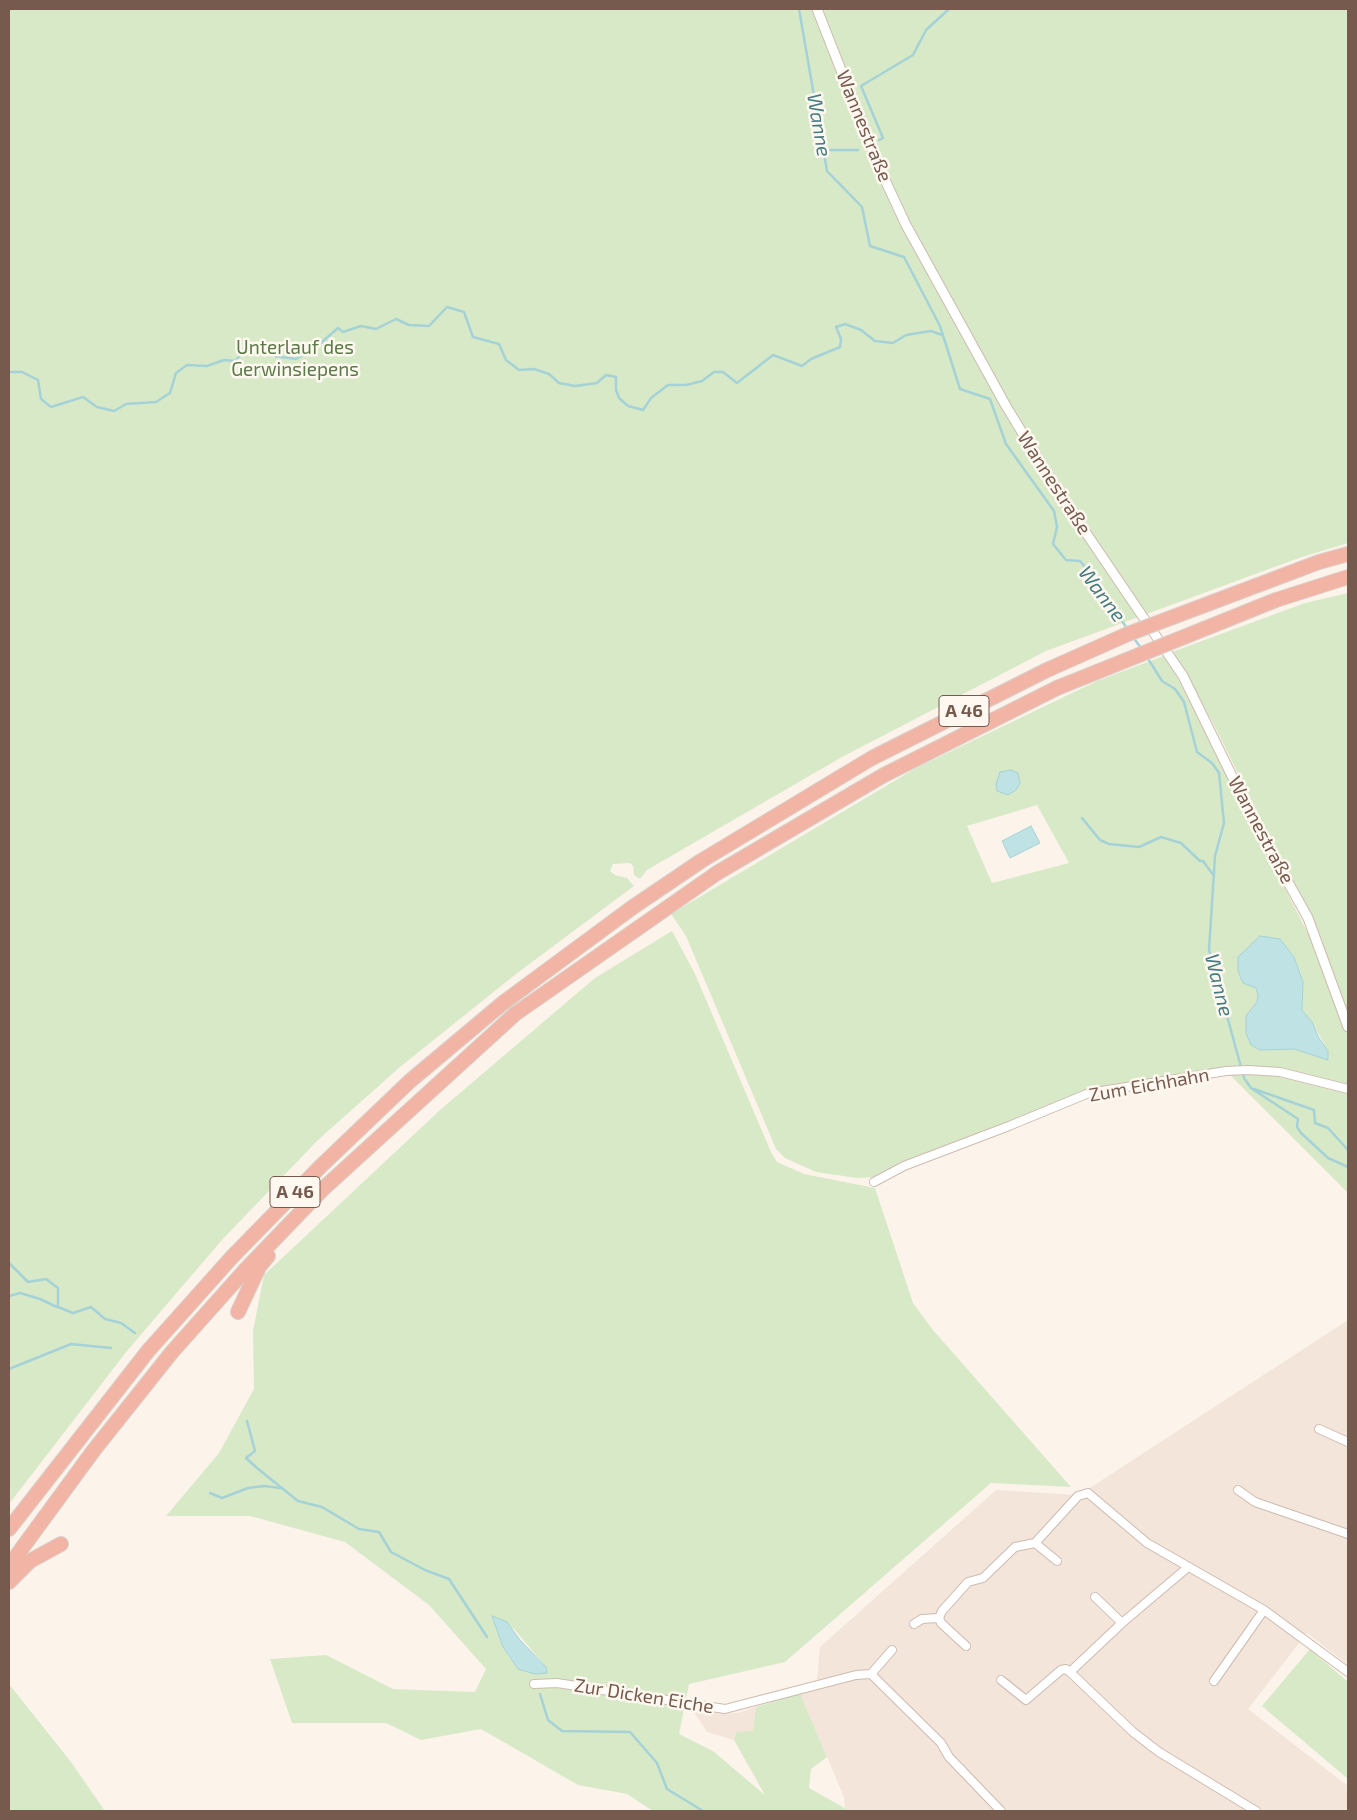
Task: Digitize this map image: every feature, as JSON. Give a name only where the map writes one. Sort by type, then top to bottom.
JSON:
[{"type":"highway","name":"A 46","points":[[9,1530],[148,1351],[232,1257],[321,1166],[410,1081],[496,1009],[633,907],[701,861],[872,758],[1020,683],[1128,634],[1319,562],[1348,554]]},
{"type":"highway","name":"A 46","points":[[9,1566],[94,1450],[172,1352],[246,1269],[324,1188],[515,1014],[717,873],[884,775],[1057,688],[1147,651],[1326,583],[1348,578]]},
{"type":"highway","points":[[238,1312],[260,1267],[324,1188]]},
{"type":"highway","points":[[9,1582],[30,1561],[61,1544]]},
{"type":"street","name":"Wannestraße","points":[[817,9],[879,167],[906,225],[1010,414],[1058,493],[1183,676],[1256,822],[1308,918],[1348,1027]]},
{"type":"street","name":"Zum Eichhahn","points":[[874,1182],[904,1166],[1089,1093],[1234,1070],[1280,1072],[1348,1089]]},
{"type":"street","points":[[1319,1429],[1348,1442]]},
{"type":"street","points":[[1238,1490],[1255,1502],[1348,1534]]},
{"type":"street","points":[[966,1646],[941,1623],[939,1618],[942,1611],[969,1581],[983,1578],[1015,1546],[1036,1543],[1078,1496],[1088,1493],[1147,1543],[1187,1568],[1264,1610],[1348,1672]]},
{"type":"street","points":[[1036,1543],[1057,1562]]},
{"type":"street","points":[[1070,1672],[1122,1622],[1187,1568]]},
{"type":"street","points":[[1095,1597],[1122,1622]]},
{"type":"street","points":[[1214,1681],[1264,1610]]},
{"type":"street","points":[[914,1624],[922,1619],[939,1618]]},
{"type":"street","points":[[892,1650],[871,1674],[941,1743],[949,1757],[1002,1811]]},
{"type":"street","points":[[1001,1680],[1026,1700],[1061,1670],[1066,1669],[1120,1722],[1139,1737],[1256,1811]]},
{"type":"street","name":"Zur Dicken Eiche","points":[[534,1684],[557,1683],[725,1709],[856,1675],[871,1674]]},
{"type":"shaded area","points":[[1348,1320],[1348,1665],[1307,1633],[1248,1709],[1348,1786],[1348,1811],[845,1811],[844,1797],[800,1693],[820,1686],[817,1679],[820,1647],[996,1490],[1079,1495]]},
{"type":"shaded area","points":[[756,1707],[753,1732],[736,1732],[734,1740],[707,1732],[692,1709],[723,1714],[738,1713]]},
{"type":"green space","name":"Unterlauf des Gerwinsiepens","points":[[9,9],[1348,9],[1348,543],[1299,558],[1046,651],[842,757],[647,870],[640,879],[634,875],[633,866],[630,863],[613,864],[610,871],[615,875],[627,878],[634,886],[516,974],[400,1067],[318,1140],[221,1241],[127,1351],[9,1504]]},
{"type":"green space","points":[[1348,593],[1348,1015],[1320,939],[1213,723],[1172,652],[1305,603]]},
{"type":"green space","points":[[1166,655],[1323,963],[1348,1038],[1348,1086],[1277,1069],[1248,1066],[1212,1070],[1061,1102],[892,1168],[874,1177],[857,1178],[816,1172],[785,1158],[776,1149],[686,936],[671,914],[916,768],[1097,681]],"holes":[[[1037,805],[1069,863],[992,883],[967,826]],[[1280,939],[1294,957],[1303,982],[1302,1010],[1312,1022],[1328,1051],[1320,1057],[1294,1049],[1260,1050],[1258,995],[1256,988]]]},
{"type":"green space","points":[[672,931],[695,974],[771,1152],[777,1162],[804,1174],[875,1188],[913,1303],[933,1330],[1071,1487],[991,1483],[785,1662],[689,1684],[679,1734],[713,1751],[765,1795],[734,1740],[736,1732],[753,1731],[756,1707],[800,1693],[827,1757],[811,1769],[809,1788],[850,1811],[653,1811],[627,1794],[578,1785],[481,1729],[421,1740],[386,1723],[292,1723],[270,1659],[326,1655],[393,1689],[475,1692],[486,1669],[429,1605],[345,1542],[250,1516],[166,1516],[219,1453],[254,1389],[253,1331],[264,1275],[440,1110],[595,978]],"holes":[[[492,1616],[514,1629],[546,1667],[511,1660],[503,1647]]]},
{"type":"green space","points":[[1229,1074],[1279,1075],[1348,1091],[1348,1193]]},
{"type":"green space","points":[[1310,1649],[1348,1682],[1348,1779],[1262,1706]]},
{"type":"green space","points":[[9,1684],[71,1762],[105,1811],[9,1811]]},
{"type":"water","points":[[1011,770],[1018,773],[1020,783],[1016,790],[1008,795],[997,791],[996,784],[1000,772]]},
{"type":"water","points":[[1031,826],[1040,843],[1010,858],[1002,841]]},
{"type":"water","points":[[1260,936],[1280,939],[1294,957],[1303,982],[1302,1010],[1312,1022],[1319,1038],[1328,1051],[1328,1060],[1294,1049],[1260,1050],[1251,1045],[1246,1033],[1246,1016],[1257,1002],[1258,995],[1256,988],[1243,983],[1238,971],[1238,957]]},
{"type":"water","points":[[492,1616],[507,1622],[520,1640],[546,1667],[547,1673],[535,1674],[518,1669],[503,1647]]},
{"type":"waterway","name":"Wanne","points":[[799,9],[827,171],[862,207],[870,246],[904,257],[940,326],[960,389],[990,399],[1006,444],[1054,511],[1057,527],[1053,544],[1066,560],[1080,561],[1092,575],[1128,630]]},
{"type":"waterway","points":[[879,140],[883,138],[861,86],[913,55],[926,30],[949,9]]},
{"type":"waterway","points":[[824,150],[858,150]]},
{"type":"waterway","points":[[9,372],[22,372],[38,380],[41,399],[51,407],[83,397],[97,407],[114,411],[126,404],[156,402],[170,393],[176,373],[187,365],[207,366],[224,360],[235,361],[248,347],[261,346],[275,356],[296,359],[315,348],[338,328],[343,332],[361,326],[376,329],[396,319],[409,325],[429,326],[447,307],[464,312],[473,337],[499,344],[506,360],[519,370],[534,369],[549,374],[559,383],[575,386],[597,383],[606,375],[616,377],[616,390],[619,398],[628,406],[643,410],[651,398],[668,385],[686,385],[702,381],[714,372],[723,372],[737,383],[773,355],[802,366],[811,359],[840,347],[841,339],[836,327],[845,324],[861,330],[875,341],[893,343],[906,335],[931,331],[942,335]]},
{"type":"waterway","name":"Wanne","points":[[1133,637],[1141,648]]},
{"type":"waterway","name":"Wanne","points":[[1147,657],[1162,681],[1175,689],[1184,702],[1197,752],[1212,763],[1219,773],[1224,823],[1215,856],[1209,950],[1244,1078],[1251,1088],[1298,1119],[1297,1127],[1301,1133],[1328,1158],[1348,1167]]},
{"type":"waterway","points":[[1082,818],[1100,840],[1109,844],[1139,847],[1161,837],[1181,843],[1200,861],[1203,861],[1214,876]]},
{"type":"waterway","points":[[1254,1089],[1314,1110],[1315,1123],[1328,1128],[1348,1150]]},
{"type":"waterway","points":[[9,1263],[28,1282],[46,1279],[58,1288],[58,1307],[73,1313],[91,1307],[105,1319],[121,1323],[135,1333]]},
{"type":"waterway","points":[[9,1296],[20,1293],[57,1307]]},
{"type":"waterway","points":[[9,1369],[71,1344],[111,1348]]},
{"type":"waterway","points":[[247,1421],[255,1451],[246,1458],[257,1468],[298,1501],[322,1507],[359,1529],[379,1532],[391,1552],[425,1570],[449,1579],[487,1637]]},
{"type":"waterway","points":[[210,1493],[222,1498],[248,1488],[264,1486],[280,1488]]},
{"type":"waterway","points":[[540,1694],[548,1720],[562,1731],[630,1732],[657,1763],[667,1789],[703,1811]]}]
